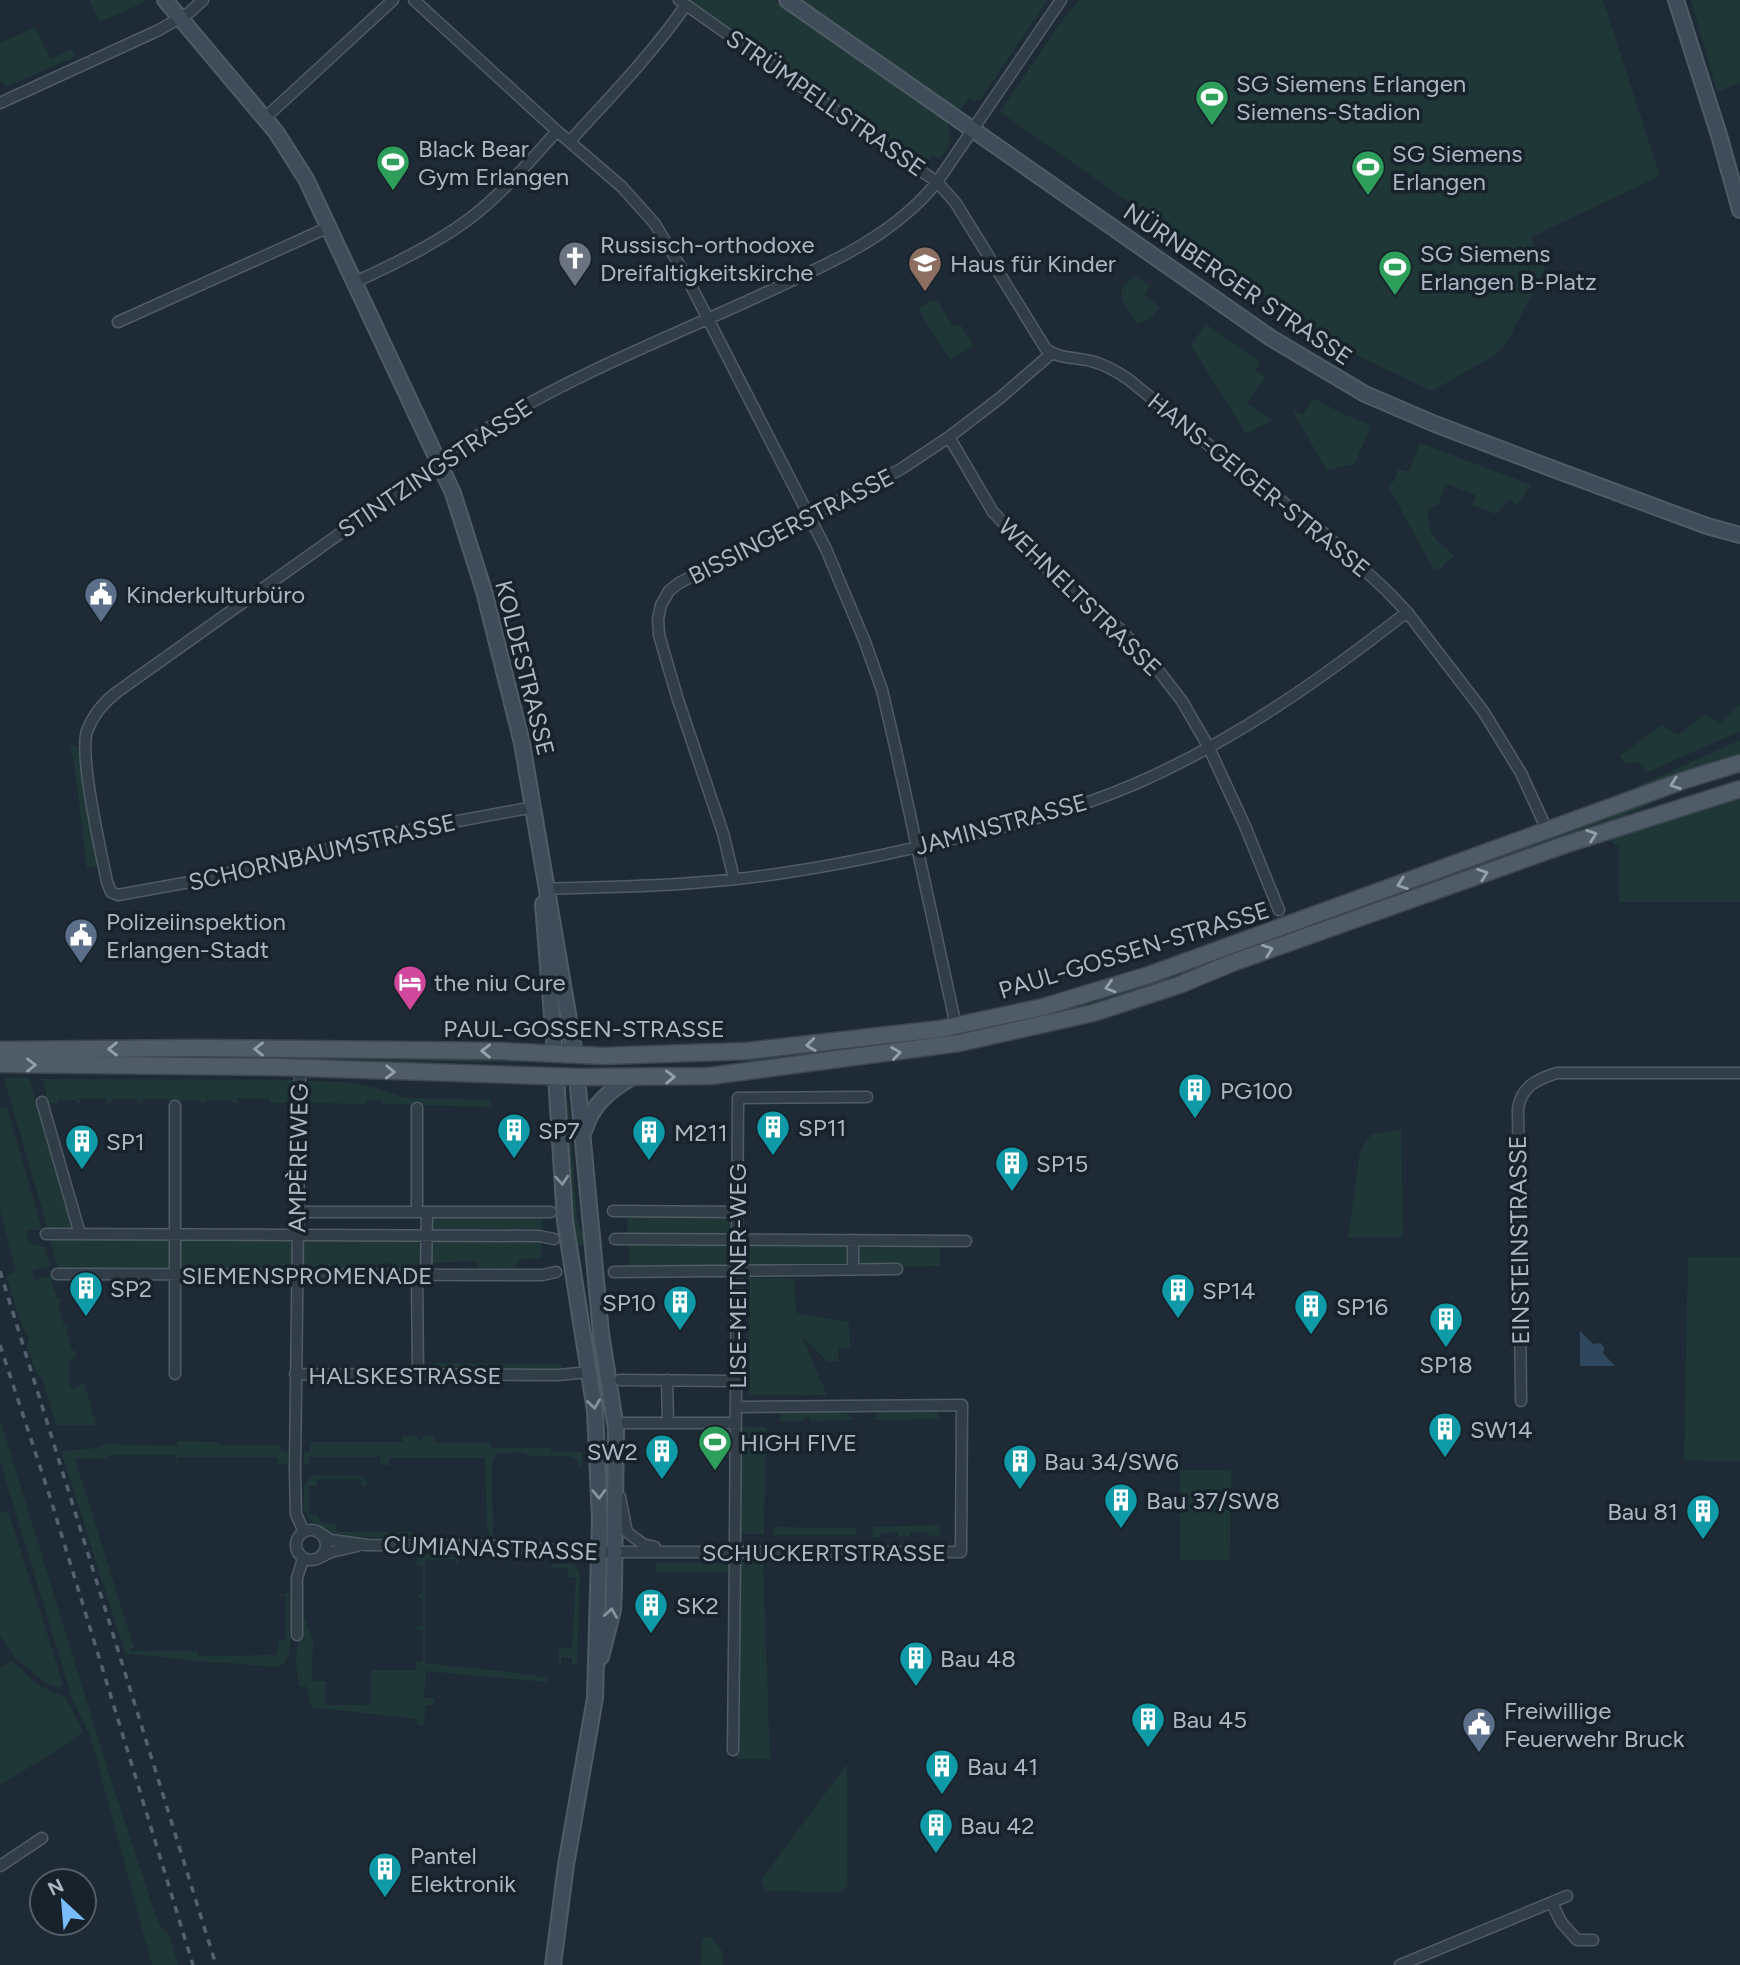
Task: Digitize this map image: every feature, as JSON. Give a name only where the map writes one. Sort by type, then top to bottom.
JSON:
[{"type":"main road","name":"PAUL-GOSSEN-STRASSE","points":[[0,1050],[181,1048],[603,1056],[747,1051],[956,1026],[1043,1007],[1157,972],[1685,780],[1740,763]]},
{"type":"main road","name":"PAUL-GOSSEN-STRASSE","points":[[0,1065],[300,1068],[631,1078],[710,1076],[959,1043],[1093,1013],[1567,844],[1740,789]]},
{"type":"main road","points":[[1157,972],[1165,975],[1167,979],[1163,990]]},
{"type":"main road","points":[[181,1048],[181,1066]]},
{"type":"main road","points":[[747,1051],[741,1056],[741,1062],[753,1071]]},
{"type":"main road","points":[[555,1053],[556,1076]]},
{"type":"main road","name":"KOLDESTRASSE","points":[[575,1055],[577,1077]]},
{"type":"street","name":"KOLDESTRASSE","points":[[164,0],[265,118],[306,179],[453,494],[484,590],[521,740],[575,1055]]},
{"type":"street","points":[[0,103],[179,19],[204,0]]},
{"type":"street","points":[[265,118],[394,0]]},
{"type":"street","points":[[414,0],[622,187],[655,223],[670,248],[826,550],[881,690],[919,847],[956,1026]]},
{"type":"street","name":"NÜRNBERGER STRASSE","points":[[787,0],[1271,338],[1365,394],[1446,428],[1740,536]]},
{"type":"street","name":"STINTZINGSTRASSE","points":[[111,892],[85,754],[88,729],[97,712],[117,692],[439,463],[527,404],[852,251],[900,220],[924,199],[937,182],[1061,0]]},
{"type":"street","points":[[1676,0],[1740,208]]},
{"type":"street","points":[[570,141],[668,31],[683,2]]},
{"type":"street","name":"STRÜMPELLSTRASSE","points":[[683,2],[937,182]]},
{"type":"street","points":[[355,282],[382,271],[476,214],[518,175],[557,131]]},
{"type":"street","points":[[937,182],[955,202],[1040,340],[1052,354]]},
{"type":"street","points":[[118,322],[329,227]]},
{"type":"street","name":"BISSINGERSTRASSE","points":[[734,879],[723,833],[659,635],[660,612],[669,591],[679,583],[901,470],[949,437],[1052,354]]},
{"type":"street","name":"HANS-GEIGER-STRASSE","points":[[1052,354],[1089,360],[1128,379],[1362,566],[1407,612],[1483,711],[1526,784],[1548,832]]},
{"type":"street","name":"WEHNELTSTRASSE","points":[[949,437],[993,512],[1059,581],[1120,629],[1182,701],[1208,746],[1245,826],[1279,910]]},
{"type":"street","name":"NÜRNBERGER STRASSE","points":[[1707,526],[1740,544]]},
{"type":"street","name":"JAMINSTRASSE","points":[[545,889],[634,887],[791,872],[919,847],[1031,821],[1146,779],[1260,718],[1327,674],[1407,612]]},
{"type":"street","name":"SCHORNBAUMSTRASSE","points":[[111,892],[126,895],[399,832],[534,807]]},
{"type":"street","name":"KOLDESTRASSE","points":[[545,889],[543,915],[555,1053]]},
{"type":"street","name":"AMPÈREWEG","points":[[295,1374],[300,1068]]},
{"type":"street","name":"EINSTEINSTRASSE","points":[[1521,1401],[1518,1109],[1522,1093],[1532,1084],[1558,1073],[1740,1073]]},
{"type":"street","points":[[553,1965],[576,1805],[592,1722],[596,1672],[600,1497],[590,1372],[565,1221],[556,1076]]},
{"type":"street","points":[[577,1077],[601,1333],[616,1429],[617,1485],[612,1610],[596,1672]]},
{"type":"street","points":[[583,1134],[598,1104],[608,1093],[631,1078]]},
{"type":"street","name":"LISE-MEITNER-WEG","points":[[735,1540],[738,1098],[867,1097]]},
{"type":"street","points":[[41,1102],[80,1234]]},
{"type":"street","points":[[175,1106],[176,1374]]},
{"type":"street","points":[[417,1108],[422,1212],[427,1235],[422,1275],[418,1374]]},
{"type":"street","points":[[298,1212],[551,1212]]},
{"type":"street","points":[[613,1212],[738,1212]]},
{"type":"street","name":"SIEMENSPROMENADE","points":[[46,1234],[542,1236],[554,1239]]},
{"type":"street","points":[[615,1239],[966,1241]]},
{"type":"street","points":[[853,1240],[853,1269]]},
{"type":"street","points":[[614,1272],[897,1269]]},
{"type":"street","name":"SIEMENSPROMENADE","points":[[57,1274],[542,1275],[556,1272]]},
{"type":"street","points":[[580,1319],[588,1332],[601,1333]]},
{"type":"street","name":"HALSKESTRASSE","points":[[304,1532],[296,1514],[295,1374],[560,1375],[590,1372]]},
{"type":"street","points":[[620,1380],[736,1381]]},
{"type":"street","points":[[667,1380],[668,1423]]},
{"type":"street","name":"SCHUCKERTSTRASSE","points":[[615,1552],[961,1552],[962,1405],[736,1407]]},
{"type":"street","points":[[625,1423],[736,1423]]},
{"type":"street","name":"SCHUCKERTSTRASSE","points":[[617,1485],[627,1532],[643,1544],[666,1551]]},
{"type":"street","name":"CUMIANASTRASSE","points":[[304,1532],[312,1530],[331,1540],[368,1545],[495,1546],[615,1552]]},
{"type":"street","points":[[297,1635],[297,1578],[303,1559],[296,1546],[297,1538],[304,1532]]},
{"type":"street","points":[[321,1557],[327,1545],[323,1535]]},
{"type":"street","name":"CUMIANASTRASSE","points":[[303,1559],[312,1561],[331,1552],[368,1545]]},
{"type":"street","points":[[733,1750],[735,1557]]},
{"type":"street","points":[[0,1866],[42,1838]]},
{"type":"street","points":[[1400,1965],[1567,1896]]},
{"type":"street","points":[[1552,1903],[1570,1933],[1582,1942],[1593,1940]]},
{"type":"green space","points":[[89,0],[145,0],[145,2],[100,22]]},
{"type":"green space","points":[[688,0],[773,0],[948,123],[951,141],[940,159],[933,155],[926,166]]},
{"type":"green space","points":[[800,0],[1048,0],[980,99],[974,101],[969,98],[959,111]]},
{"type":"green space","name":"SG Siemens Erlangen","points":[[1079,0],[1603,0],[1660,176],[1531,237],[1545,269],[1506,344],[1495,355],[1432,391],[1352,353],[1298,320],[1000,112],[1060,23]]},
{"type":"green space","points":[[1691,0],[1740,0],[1740,83],[1717,92]]},
{"type":"green space","points":[[35,27],[50,59],[72,49],[76,56],[6,87],[0,80],[0,43]]},
{"type":"green space","points":[[1135,276],[1150,286],[1144,295],[1160,307],[1150,319],[1137,324],[1121,299],[1122,288]]},
{"type":"green space","points":[[933,300],[938,302],[954,327],[960,324],[974,346],[950,360],[918,309]]},
{"type":"green space","points":[[1206,324],[1260,362],[1255,370],[1265,377],[1247,403],[1273,420],[1246,434],[1191,345]]},
{"type":"green space","points":[[1314,398],[1371,425],[1355,464],[1327,470],[1293,412],[1294,410],[1302,415]]},
{"type":"green space","points":[[1420,443],[1531,485],[1517,505],[1510,499],[1496,514],[1472,505],[1476,495],[1446,484],[1439,503],[1428,510],[1429,519],[1431,532],[1454,555],[1441,568],[1434,570],[1388,486],[1395,480],[1398,469],[1408,472]]},
{"type":"green space","points":[[1740,704],[1740,731],[1648,772],[1639,762],[1624,763],[1620,756],[1661,725],[1678,735],[1705,714],[1721,723]]},
{"type":"green space","points":[[1740,740],[1740,757],[1598,804]]},
{"type":"green space","points":[[73,744],[78,748],[100,865],[87,868],[70,747]]},
{"type":"green space","points":[[1740,768],[1740,773],[1675,792],[1612,822],[1213,962],[1326,918]]},
{"type":"green space","points":[[1740,800],[1740,902],[1619,902],[1619,846],[1612,843],[1612,835],[1683,813]]},
{"type":"green space","points":[[1177,972],[1179,977],[1064,1012],[954,1038],[745,1065],[743,1062],[750,1059],[838,1051]]},
{"type":"green space","points":[[200,1054],[527,1058],[527,1062],[200,1061]]},
{"type":"green space","points":[[4,1078],[29,1078],[73,1230],[48,1230]]},
{"type":"green space","points":[[42,1079],[293,1080],[292,1098],[285,1103],[270,1103],[269,1099],[238,1098],[237,1103],[232,1100],[206,1100],[206,1103],[201,1103],[200,1100],[175,1100],[174,1103],[169,1102],[169,1099],[143,1099],[142,1103],[137,1103],[137,1099],[112,1099],[111,1103],[106,1103],[106,1099],[80,1098],[80,1103],[76,1103],[76,1100],[58,1100],[58,1103],[49,1103]]},
{"type":"green space","points":[[304,1081],[342,1082],[372,1087],[405,1098],[491,1100],[491,1107],[382,1104],[381,1100],[366,1100],[365,1104],[310,1103],[305,1101],[303,1095]]},
{"type":"green space","points":[[564,1102],[568,1102],[569,1106],[577,1220],[588,1245],[576,1245]]},
{"type":"green space","points":[[0,1108],[7,1108],[42,1230],[26,1230],[29,1243],[45,1247],[50,1266],[32,1271],[34,1280],[53,1275],[54,1279],[51,1281],[57,1299],[60,1298],[61,1303],[58,1304],[64,1325],[67,1324],[69,1329],[66,1330],[72,1351],[75,1350],[76,1358],[73,1357],[69,1361],[69,1385],[73,1389],[84,1382],[96,1425],[56,1425],[42,1378],[36,1372],[27,1346],[29,1338],[21,1324],[6,1275],[16,1271],[0,1210]]},
{"type":"green space","points":[[1401,1129],[1403,1237],[1348,1238],[1360,1151],[1371,1135]]},
{"type":"green space","points":[[429,1214],[542,1214],[543,1233],[429,1233]]},
{"type":"green space","points":[[628,1215],[732,1215],[732,1235],[627,1236]]},
{"type":"green space","points":[[49,1239],[173,1240],[173,1271],[59,1270]]},
{"type":"green space","points":[[429,1239],[542,1240],[542,1258],[520,1259],[510,1273],[478,1272],[477,1261],[428,1263]]},
{"type":"green space","points":[[179,1240],[294,1240],[294,1271],[179,1270]]},
{"type":"green space","points":[[300,1240],[423,1241],[423,1263],[414,1263],[414,1267],[404,1272],[378,1272],[394,1263],[351,1266],[347,1272],[300,1271]]},
{"type":"green space","points":[[630,1242],[733,1244],[732,1268],[629,1269]]},
{"type":"green space","points":[[743,1244],[940,1244],[940,1266],[743,1268]]},
{"type":"green space","points":[[1688,1257],[1740,1257],[1740,1462],[1684,1460]]},
{"type":"green space","points":[[748,1278],[794,1279],[796,1313],[849,1322],[850,1348],[839,1348],[838,1361],[828,1362],[802,1337],[827,1395],[749,1395]]},
{"type":"green space","points":[[433,1363],[561,1364],[562,1369],[433,1367]]},
{"type":"green space","points":[[938,1408],[939,1419],[874,1420],[880,1409]]},
{"type":"green space","points":[[782,1410],[845,1410],[853,1420],[810,1421],[809,1417],[804,1417],[804,1421],[779,1421]]},
{"type":"green space","points":[[0,1419],[111,1780],[158,1923],[169,1935],[178,1965],[152,1965],[90,1735],[72,1698],[0,1461]]},
{"type":"green space","points":[[741,1427],[766,1427],[764,1534],[741,1534]]},
{"type":"green space","points":[[403,1436],[418,1436],[418,1441],[422,1441],[422,1436],[435,1436],[435,1443],[491,1443],[491,1448],[551,1448],[551,1452],[582,1452],[582,1468],[580,1469],[577,1460],[569,1456],[529,1456],[522,1452],[497,1454],[492,1464],[493,1536],[490,1536],[487,1526],[485,1458],[389,1458],[389,1465],[380,1465],[380,1457],[309,1457],[309,1464],[304,1464],[304,1453],[310,1452],[310,1442],[403,1442]]},
{"type":"green space","points":[[177,1441],[218,1442],[219,1445],[281,1445],[281,1451],[289,1452],[288,1464],[277,1464],[277,1457],[178,1457],[177,1468],[176,1455],[108,1455],[107,1458],[75,1459],[134,1648],[130,1648],[130,1651],[197,1651],[198,1656],[277,1655],[279,1640],[286,1640],[286,1597],[279,1595],[289,1593],[291,1637],[285,1663],[274,1667],[125,1653],[61,1451],[98,1448],[105,1444],[177,1446]]},
{"type":"green space","points":[[1180,1470],[1231,1470],[1230,1560],[1180,1560]]},
{"type":"green space","points":[[313,1475],[362,1476],[367,1482],[366,1486],[362,1486],[360,1479],[318,1479],[317,1486],[309,1486],[309,1514],[316,1514],[322,1523],[336,1524],[337,1532],[412,1532],[412,1538],[339,1536],[313,1522],[304,1509],[304,1486]]},
{"type":"green space","points":[[8,1511],[63,1684],[59,1688],[47,1684],[14,1657],[0,1634],[0,1513]]},
{"type":"green space","points":[[939,1525],[940,1535],[910,1532],[910,1536],[898,1536],[898,1532],[880,1533],[880,1537],[873,1537],[872,1527]]},
{"type":"green space","points":[[773,1527],[856,1528],[857,1535],[774,1535]]},
{"type":"green space","points":[[422,1554],[457,1554],[459,1560],[457,1567],[456,1559],[425,1560],[425,1663],[532,1675],[547,1678],[547,1682],[426,1671],[424,1697],[435,1699],[433,1705],[426,1705],[424,1725],[417,1725],[417,1719],[311,1707],[306,1686],[299,1687],[296,1663],[299,1637],[303,1637],[304,1615],[313,1641],[312,1681],[326,1681],[326,1705],[371,1705],[371,1670],[416,1670],[416,1662],[423,1661],[423,1630],[416,1629],[417,1626],[423,1626],[423,1599],[416,1596],[423,1594],[423,1566],[416,1566],[417,1557]]},
{"type":"green space","points":[[656,1562],[730,1563],[730,1572],[657,1572]]},
{"type":"green space","points":[[739,1562],[763,1562],[770,1759],[737,1759]]},
{"type":"green space","points":[[553,1564],[572,1564],[580,1572],[577,1663],[572,1666],[572,1658],[561,1657],[561,1666],[559,1664],[559,1648],[572,1648],[576,1578],[568,1577],[568,1569],[551,1567]]},
{"type":"green space","points":[[12,1661],[38,1685],[66,1698],[83,1732],[0,1785],[0,1668]]},
{"type":"green space","points":[[847,1764],[847,1885],[840,1892],[765,1891],[761,1880]]},
{"type":"green space","points":[[711,1937],[722,1951],[723,1965],[701,1965],[702,1938]]},
{"type":"water","points":[[1580,1331],[1593,1344],[1601,1343],[1603,1353],[1615,1366],[1580,1366]]},
{"type":"railway","points":[[0,1271],[216,1965]]},
{"type":"railway","points":[[0,1345],[50,1497],[193,1965]]},
{"type":"place","name":"SG Siemens Erlangen Siemens-Stadion","points":[[1212,127]]},
{"type":"place","name":"Black Bear Gym Erlangen","points":[[393,192]]},
{"type":"place","name":"SG Siemens Erlangen","points":[[1368,197]]},
{"type":"place","name":"Russisch-orthodoxe Dreifaltigkeitskirche","points":[[575,288]]},
{"type":"place","name":"Haus für Kinder","points":[[925,293]]},
{"type":"place","name":"SG Siemens Erlangen B-Platz","points":[[1395,297]]},
{"type":"place","name":"Kinderkulturbüro","points":[[101,624]]},
{"type":"place","name":"Polizeiinspektion Erlangen-Stadt","points":[[81,965]]},
{"type":"place","name":"the niu Cure","points":[[410,1012]]},
{"type":"place","name":"PG100","points":[[1195,1120]]},
{"type":"place","name":"SP11","points":[[773,1157]]},
{"type":"place","name":"SP7","points":[[514,1160]]},
{"type":"place","name":"M211","points":[[649,1162]]},
{"type":"place","name":"SP1","points":[[82,1171]]},
{"type":"place","name":"SP15","points":[[1012,1193]]},
{"type":"place","name":"SP2","points":[[86,1318]]},
{"type":"place","name":"SP14","points":[[1178,1320]]},
{"type":"place","name":"SP10","points":[[680,1332]]},
{"type":"place","name":"SP16","points":[[1311,1336]]},
{"type":"place","name":"SP18","points":[[1446,1349]]},
{"type":"place","name":"SW14","points":[[1445,1459]]},
{"type":"place","name":"HIGH FIVE","points":[[715,1472]]},
{"type":"place","name":"SW2","points":[[662,1481]]},
{"type":"place","name":"Bau 34/SW6","points":[[1020,1491]]},
{"type":"place","name":"Bau 37/SW8","points":[[1121,1530]]},
{"type":"place","name":"Bau 81","points":[[1703,1541]]},
{"type":"place","name":"SK2","points":[[651,1635]]},
{"type":"place","name":"Bau 48","points":[[916,1688]]},
{"type":"place","name":"Bau 45","points":[[1148,1749]]},
{"type":"place","name":"Freiwillige Feuerwehr Bruck","points":[[1479,1754]]},
{"type":"place","name":"Bau 41","points":[[942,1796]]},
{"type":"place","name":"Bau 42","points":[[936,1855]]},
{"type":"place","name":"Pantel Elektronik","points":[[385,1899]]}]
